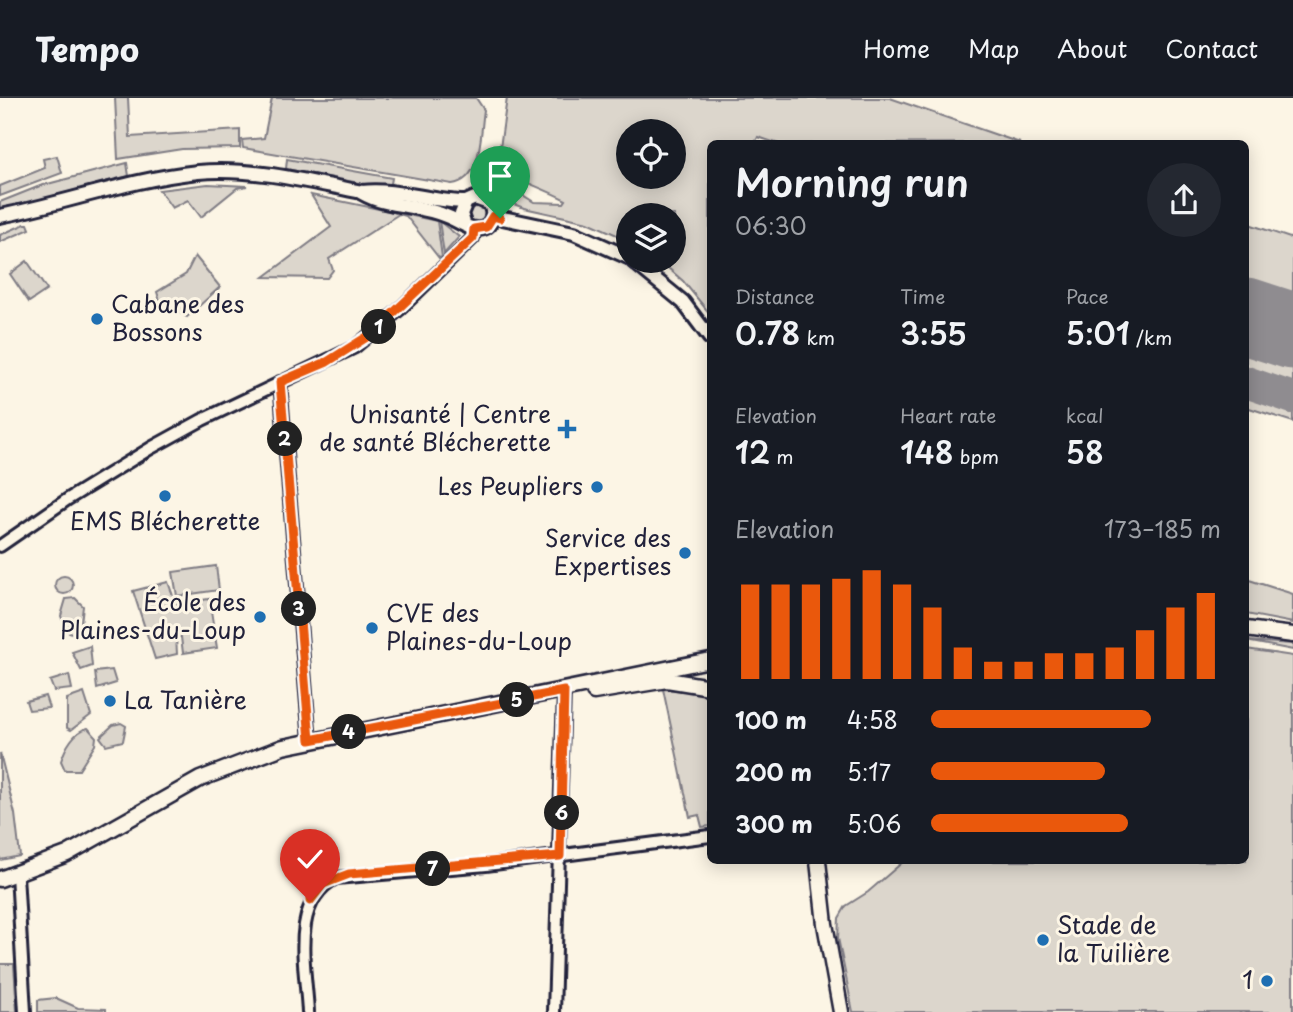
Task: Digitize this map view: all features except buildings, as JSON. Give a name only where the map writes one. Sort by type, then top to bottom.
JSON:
[{"type":"main road","points":[[1249,629],[1293,635]]},
{"type":"main road","points":[[0,879],[67,854],[200,779],[310,740],[707,661]]},
{"type":"main road","points":[[564,691],[580,695],[667,680],[707,687]]},
{"type":"main road","points":[[818,864],[826,933],[841,1012]]},
{"type":"street","points":[[0,216],[81,195],[200,172],[260,174],[362,192],[378,190],[445,202],[466,202],[475,198],[485,200],[491,207],[493,216],[486,227],[469,226],[425,209],[375,200],[362,192]]},
{"type":"street","points":[[0,546],[68,499],[151,448],[280,382],[327,362],[370,335],[473,238],[461,214],[466,202]]},
{"type":"street","points":[[0,225],[26,211]]},
{"type":"street","points":[[493,216],[574,233],[616,252]]},
{"type":"street","points":[[647,273],[682,302],[707,334]]},
{"type":"street","points":[[280,382],[310,740]]},
{"type":"street","points":[[554,1012],[564,691]]},
{"type":"street","points":[[308,1012],[305,914],[310,901],[323,884],[349,874],[560,856],[707,836]]},
{"type":"street","points":[[17,874],[25,1012]]},
{"type":"shaded area","points":[[115,98],[128,98],[130,137],[240,130],[240,148],[182,149],[118,159]]},
{"type":"shaded area","points":[[272,98],[476,98],[484,110],[475,165],[462,181],[452,184],[243,148],[242,140],[264,138]]},
{"type":"shaded area","points":[[507,98],[890,98],[1011,140],[767,140],[758,137],[756,140],[707,140],[707,310],[674,273],[686,273],[686,203],[616,203],[616,235],[588,222],[524,208],[500,199],[494,177],[534,202],[564,203],[566,200],[497,169]]},
{"type":"shaded area","points":[[57,156],[62,173],[0,196],[0,186],[45,168],[43,159]]},
{"type":"shaded area","points":[[287,159],[392,178],[390,189],[286,169]]},
{"type":"shaded area","points":[[127,163],[129,176],[0,210],[0,202],[40,186]]},
{"type":"shaded area","points":[[208,184],[247,186],[237,188],[201,217],[188,200],[172,208],[159,190]]},
{"type":"shaded area","points":[[311,195],[437,221],[442,257],[439,258],[406,216],[399,214],[329,259],[333,270],[327,278],[264,277],[331,227]]},
{"type":"shaded area","points":[[477,206],[483,208],[483,220],[477,222],[471,220],[469,214],[471,208]]},
{"type":"shaded area","points":[[439,221],[459,237],[444,254]]},
{"type":"shaded area","points":[[28,224],[30,229],[0,242],[0,235]]},
{"type":"shaded area","points":[[1249,224],[1293,239],[1293,309],[1249,295]]},
{"type":"shaded area","points":[[195,256],[220,287],[187,317],[160,301],[157,292],[186,274]]},
{"type":"shaded area","points":[[27,261],[47,290],[29,302],[10,274]]},
{"type":"shaded area","points":[[1258,341],[1293,351],[1293,390],[1249,374],[1249,345]]},
{"type":"shaded area","points":[[1249,392],[1293,404],[1293,422],[1249,408]]},
{"type":"shaded area","points":[[216,566],[219,590],[177,596],[173,572]]},
{"type":"shaded area","points":[[64,576],[70,579],[73,585],[70,591],[64,594],[58,591],[55,585],[58,579]]},
{"type":"shaded area","points":[[1249,580],[1293,594],[1293,623],[1249,615]]},
{"type":"shaded area","points":[[168,582],[176,604],[209,599],[217,648],[183,653],[181,637],[176,637],[177,654],[155,659],[133,591]]},
{"type":"shaded area","points":[[75,598],[83,606],[80,631],[74,634],[67,631],[61,616],[66,599]]},
{"type":"shaded area","points":[[1249,641],[1293,644],[1293,650],[1249,642]]},
{"type":"shaded area","points":[[90,646],[92,666],[81,670],[72,652]]},
{"type":"shaded area","points":[[1249,649],[1293,656],[1293,1012],[853,1012],[838,938],[839,918],[846,906],[868,892],[901,864],[1249,864]]},
{"type":"shaded area","points":[[112,670],[116,683],[97,689],[95,672]]},
{"type":"shaded area","points":[[69,675],[72,689],[54,691],[50,681]]},
{"type":"shaded area","points":[[663,689],[707,693],[707,826],[702,827],[699,815],[690,817]]},
{"type":"shaded area","points":[[84,693],[91,715],[71,730],[67,728],[67,699]]},
{"type":"shaded area","points":[[45,696],[49,708],[29,710],[26,701]]},
{"type":"shaded area","points":[[121,723],[126,726],[123,741],[106,745],[100,737],[113,725]]},
{"type":"shaded area","points":[[88,728],[96,737],[95,745],[79,770],[65,770],[61,761],[68,746],[74,736]]},
{"type":"shaded area","points":[[0,753],[15,814],[20,856],[0,860]]},
{"type":"shaded area","points":[[0,964],[14,964],[17,1012],[0,1012]]},
{"type":"shaded area","points":[[56,998],[78,1008],[106,1009],[106,1012],[38,1012],[38,1000]]},
{"type":"taxiway","points":[[1249,330],[1262,324],[1278,326]]},
{"type":"taxiway","points":[[1249,383],[1293,398]]},
{"type":"runway","points":[[1249,317],[1293,331]]},
{"type":"place","name":"Cabane des Bossons","points":[[97,319]]},
{"type":"place","name":"Unisanté | Centre de santé Blécherette","points":[[567,429]]},
{"type":"place","name":"Les Peupliers","points":[[597,487]]},
{"type":"place","name":"EMS Blécherette","points":[[165,496]]},
{"type":"place","name":"Service des Expertises","points":[[685,553]]},
{"type":"place","name":"École des Plaines-du-Loup","points":[[260,617]]},
{"type":"place","name":"CVE des Plaines-du-Loup","points":[[372,628]]},
{"type":"place","name":"La Tanière","points":[[110,701]]},
{"type":"place","name":"Stade de la Tuilière","points":[[1043,940]]},
{"type":"place","name":"1","points":[[1267,981]]},
{"type":"route","points":[[310,901],[323,884],[349,874],[486,865],[560,856],[564,691],[310,740],[280,382],[355,347],[399,310],[473,238],[474,229],[486,227],[493,216],[500,218]]}]
